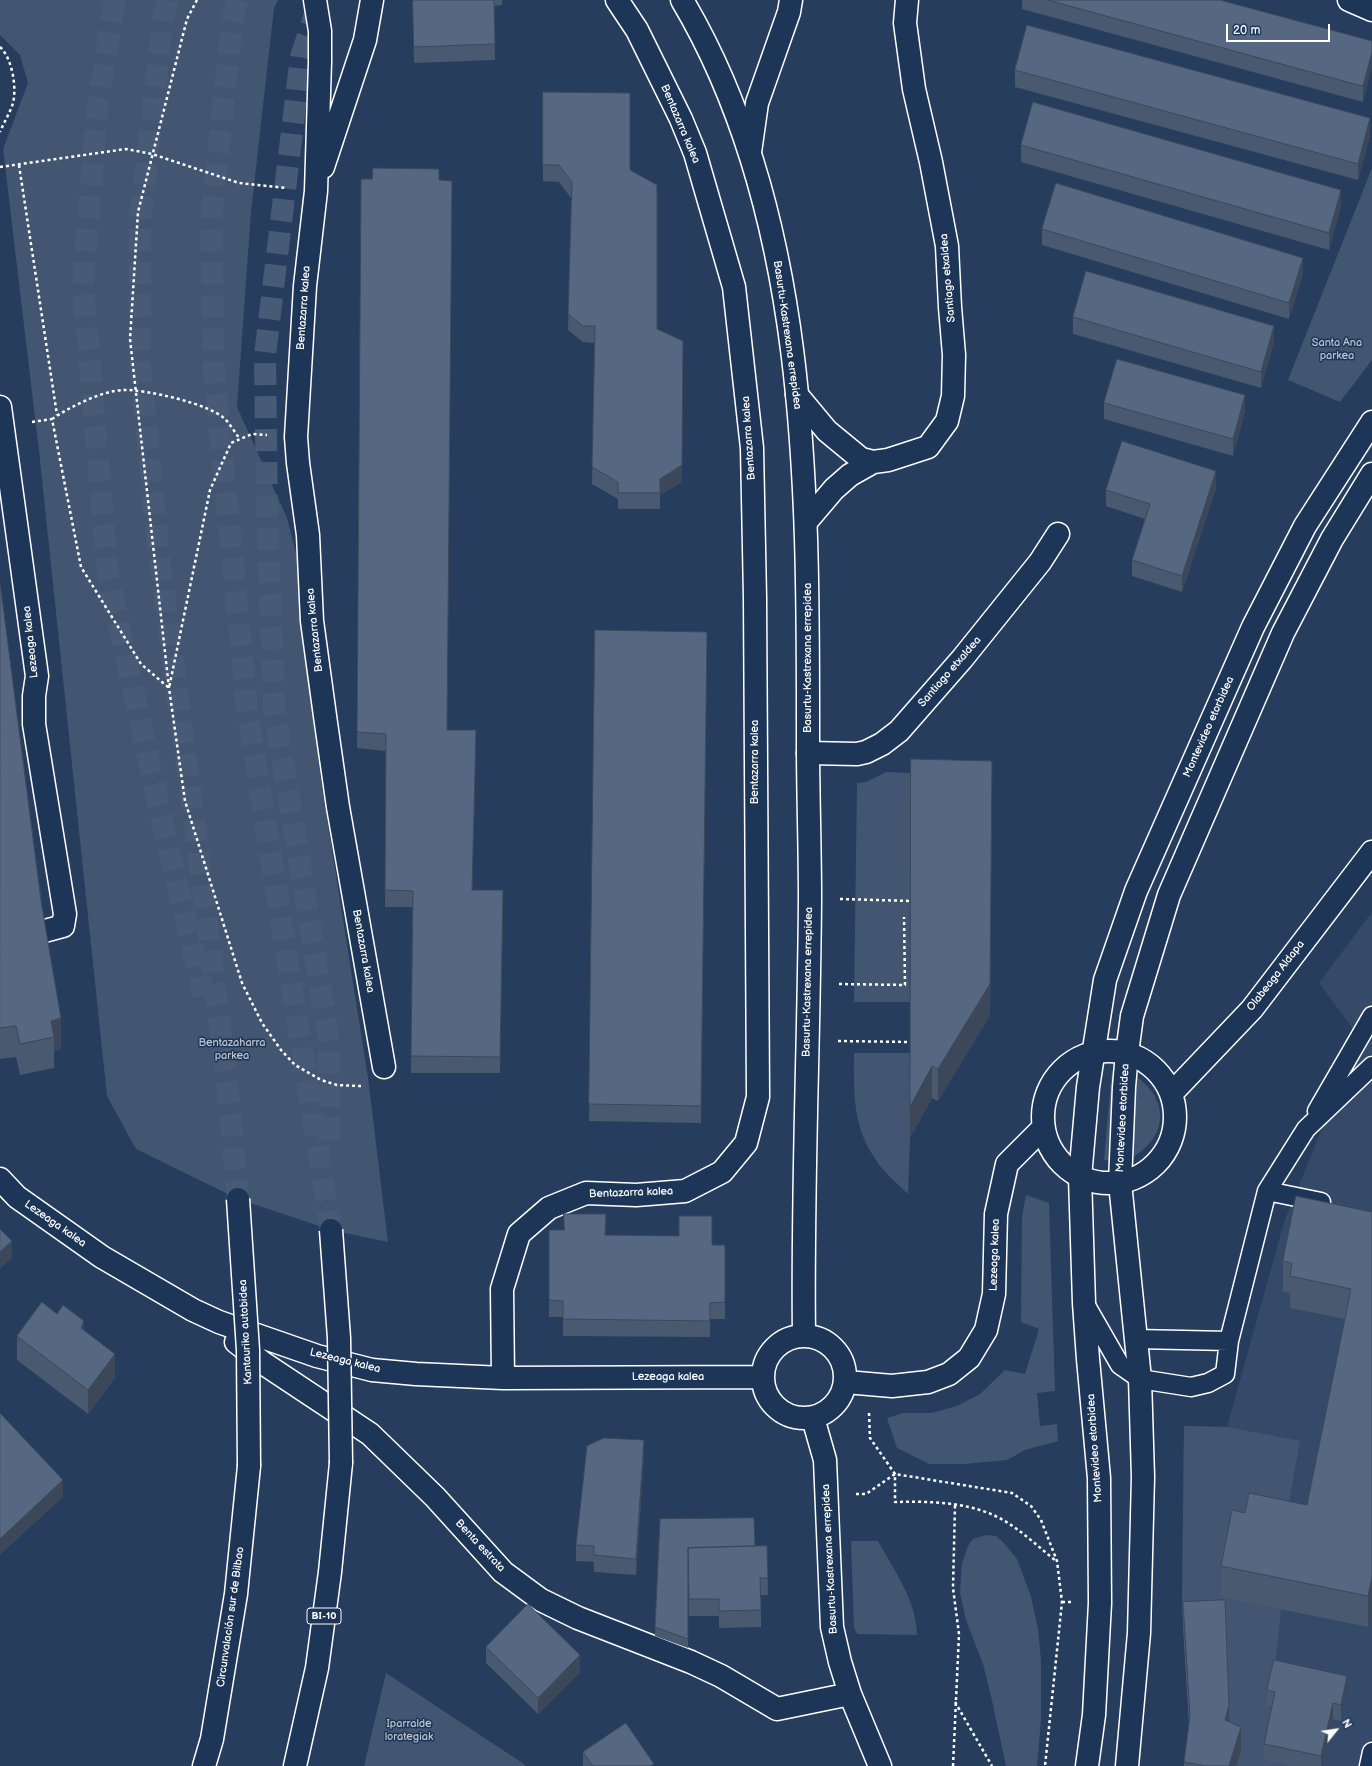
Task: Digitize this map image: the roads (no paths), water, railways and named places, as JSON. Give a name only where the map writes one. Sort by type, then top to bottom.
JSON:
[{"type":"main road","name":"Bentazarra kalea","points":[[315,0],[320,32],[316,190],[305,286],[296,437],[308,535],[312,621],[334,777],[384,1066]]},
{"type":"main road","name":"Bentazarra kalea","points":[[316,190],[365,40],[372,0]]},
{"type":"main road","name":"Bentazarra kalea","points":[[503,1378],[502,1290],[519,1234],[549,1208],[586,1193],[636,1195],[685,1191],[722,1172],[746,1143],[758,1097],[755,598],[752,448],[734,287],[695,153],[681,119],[637,30],[617,0]]},
{"type":"main road","name":"Basurtu-Kastrexana errepidea","points":[[682,0],[717,66],[750,152],[777,258],[797,395],[806,522],[810,899],[804,1335]]},
{"type":"main road","points":[[750,152],[757,103],[789,12],[791,0]]},
{"type":"main road","name":"Santiago etxaldea","points":[[806,522],[834,489],[850,475],[873,462],[888,460],[928,447],[947,421],[953,396],[954,354],[946,246],[931,162],[914,89],[905,23],[907,0]]},
{"type":"main road","points":[[1349,0],[1372,10]]},
{"type":"main road","points":[[797,395],[827,431],[860,459],[873,462]]},
{"type":"main road","name":"Lezeaga kalea","points":[[0,407],[37,676],[34,696],[34,724],[65,914],[63,926],[41,932]]},
{"type":"main road","name":"Montevideo etorbidea","points":[[1087,1766],[1094,1715],[1100,1603],[1099,1486],[1084,1303],[1080,1177],[1088,1088],[1106,980],[1145,870],[1253,627],[1305,526],[1372,422]]},
{"type":"main road","name":"Montevideo etorbidea","points":[[1127,1766],[1139,1633],[1143,1477],[1140,1379],[1120,1183],[1122,1116],[1127,1053],[1132,1016],[1169,895],[1283,633],[1332,539],[1372,474]]},
{"type":"main road","name":"Santiago etxaldea","points":[[808,754],[857,754],[866,752],[882,744],[899,730],[962,658],[1040,562],[1058,534]]},
{"type":"main road","name":"Olabeaga Aldapa","points":[[1171,1094],[1252,1009],[1372,852]]},
{"type":"main road","name":"Montevideo etorbidea","points":[[1110,1050],[1127,1053],[1149,1064],[1162,1078],[1171,1094],[1175,1118],[1170,1142],[1157,1163],[1137,1177],[1120,1183],[1100,1183],[1080,1177],[1062,1164],[1053,1153],[1043,1128],[1043,1108],[1049,1089],[1059,1072],[1075,1060],[1093,1052],[1110,1050]]},
{"type":"main road","name":"Lezeaga kalea","points":[[846,1382],[892,1386],[928,1382],[948,1374],[969,1358],[986,1330],[994,1294],[996,1214],[1007,1164],[1043,1128]]},
{"type":"main road","name":"Lezeaga kalea","points":[[0,1179],[17,1197],[102,1257],[193,1310],[219,1322],[317,1356],[372,1370],[416,1374],[503,1378],[763,1377]]},
{"type":"main road","name":"Kantauriko autobidea","points":[[238,1199],[248,1350],[249,1466]]},
{"type":"main road","name":"BI-10","points":[[295,1766],[317,1668],[330,1572],[341,1463],[340,1338],[331,1230]]},
{"type":"main road","name":"Benta estrata","points":[[219,1322],[234,1340],[263,1363],[370,1434],[435,1497],[503,1572],[541,1600],[578,1618],[639,1641],[721,1676],[777,1709],[850,1694]]},
{"type":"main road","points":[[804,1335],[817,1338],[829,1344],[838,1354],[844,1366],[846,1382],[842,1395],[835,1406],[825,1414],[813,1418],[789,1416],[778,1410],[764,1389],[763,1377],[765,1364],[771,1353],[780,1344],[791,1338],[804,1335]]},
{"type":"main road","name":"Basurtu-Kastrexana errepidea","points":[[813,1418],[825,1460],[832,1627],[840,1662],[850,1694],[880,1766]]},
{"type":"main road","name":"Circunvalación sur de Bilbao","points":[[204,1766],[212,1739],[236,1594],[249,1466]]},
{"type":"lane","points":[[1084,1303],[1120,1365],[1140,1379],[1191,1387],[1208,1383],[1224,1374],[1229,1341],[1267,1191],[1306,1129],[1372,1016]]},
{"type":"lane","points":[[1306,1129],[1372,1066]]},
{"type":"lane","points":[[1267,1191],[1340,1206]]},
{"type":"lane","points":[[1135,1339],[1229,1341]]},
{"type":"lane","points":[[1369,1766],[1372,1752]]},
{"type":"tunnel","points":[[115,0],[97,109],[83,286],[108,576],[160,812],[204,996]]},
{"type":"tunnel","points":[[168,0],[163,20],[140,221],[140,365],[158,547],[229,1100],[238,1199]]},
{"type":"tunnel","points":[[237,0],[232,23],[211,218],[214,370],[247,709],[331,1230]]},
{"type":"tunnel","points":[[318,5],[301,57],[265,355],[267,510],[274,709],[329,1041],[329,1145]]},
{"type":"park label","name":"Santa Ana parkea","points":[[1337,349]]},
{"type":"park label","name":"Bentazaharra parkea","points":[[232,1049]]},
{"type":"park label","name":"Iparralde lorategiak","points":[[409,1730]]}]
